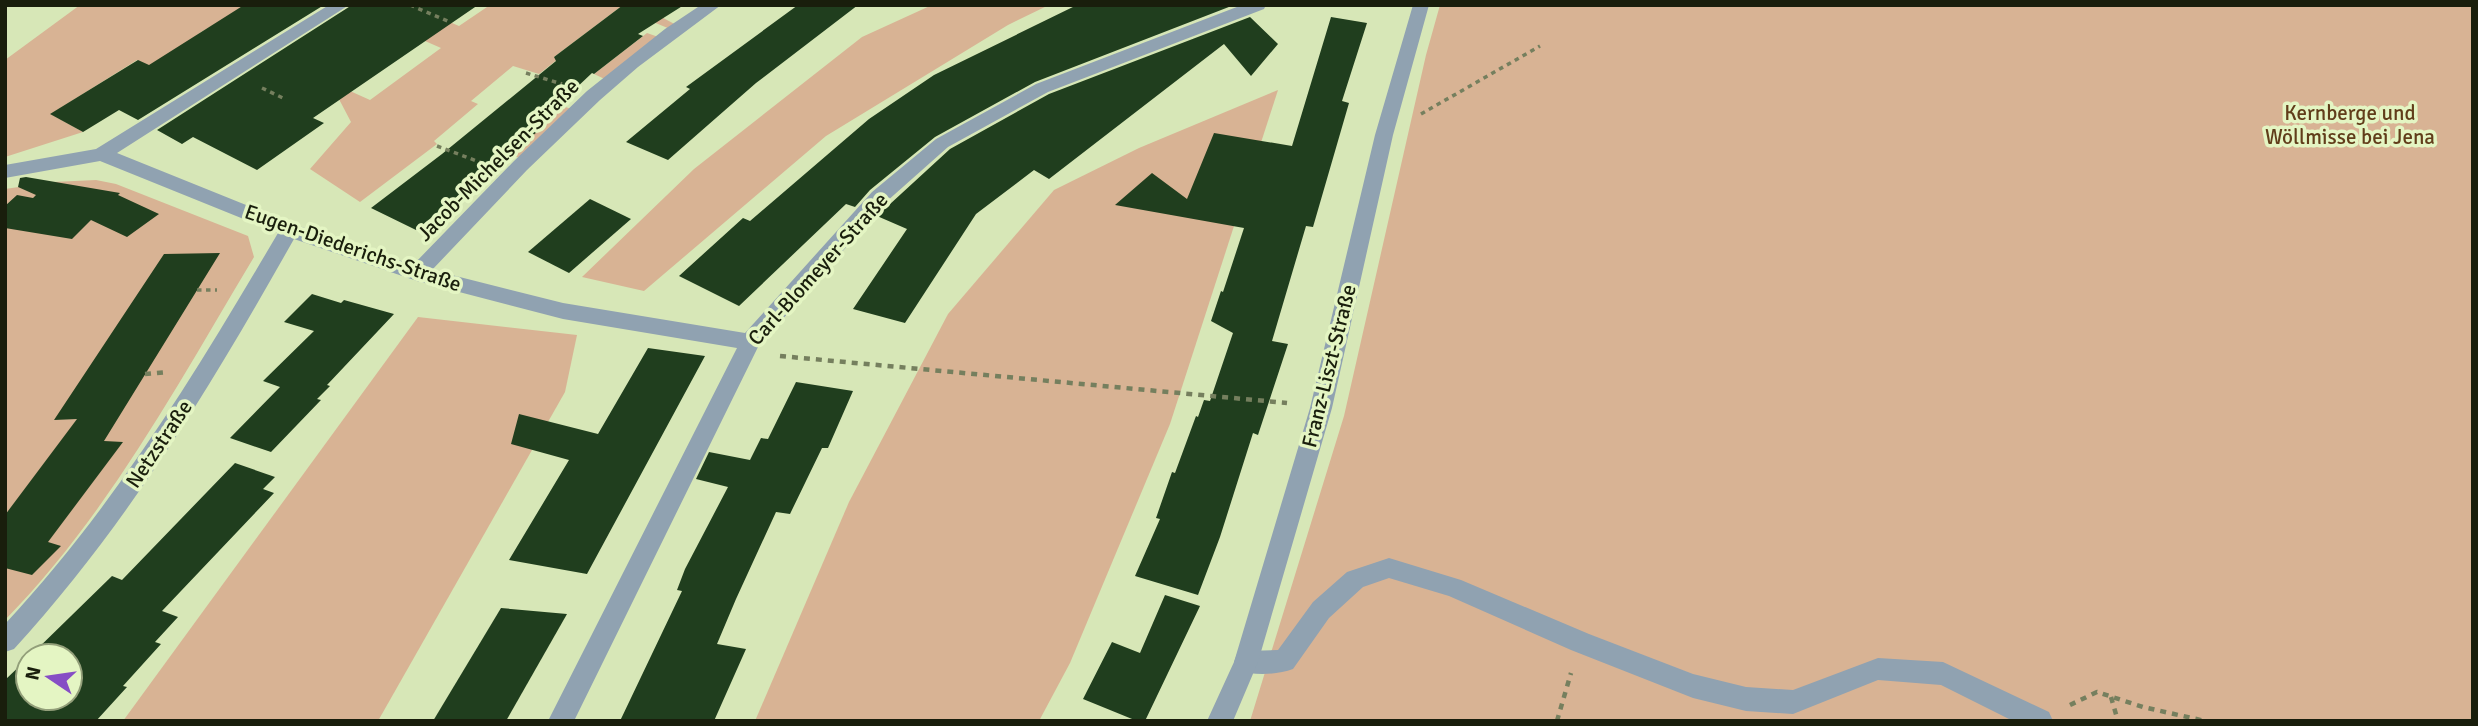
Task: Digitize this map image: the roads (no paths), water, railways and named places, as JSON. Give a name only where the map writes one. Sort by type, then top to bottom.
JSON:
[{"type":"street","points":[[102,155],[341,5]]},
{"type":"street","name":"Jacob-Michelsen-Straße","points":[[417,274],[514,172],[600,91],[680,27],[713,5]]},
{"type":"street","name":"Carl-Blomeyer-Straße","points":[[561,721],[750,342],[879,197],[942,143],[1042,88],[1258,5]]},
{"type":"street","name":"Franz-Liszt-Straße","points":[[1220,721],[1246,662],[1321,408],[1384,135],[1421,5]]},
{"type":"street","name":"Eugen-Diederichs-Straße","points":[[5,172],[102,155],[165,178],[289,230],[417,274],[563,311],[750,342]]},
{"type":"street","name":"Netzstraße","points":[[5,641],[52,593],[161,444],[215,361],[289,230]]},
{"type":"street","points":[[1246,662],[1284,661],[1321,610],[1355,579],[1389,568],[1453,587],[1580,642],[1693,686],[1746,699],[1793,702],[1878,669],[1943,674],[2040,721]]},
{"type":"park label","name":"Kernberge und Wöllmisse bei Jena","points":[[2350,125]]}]
